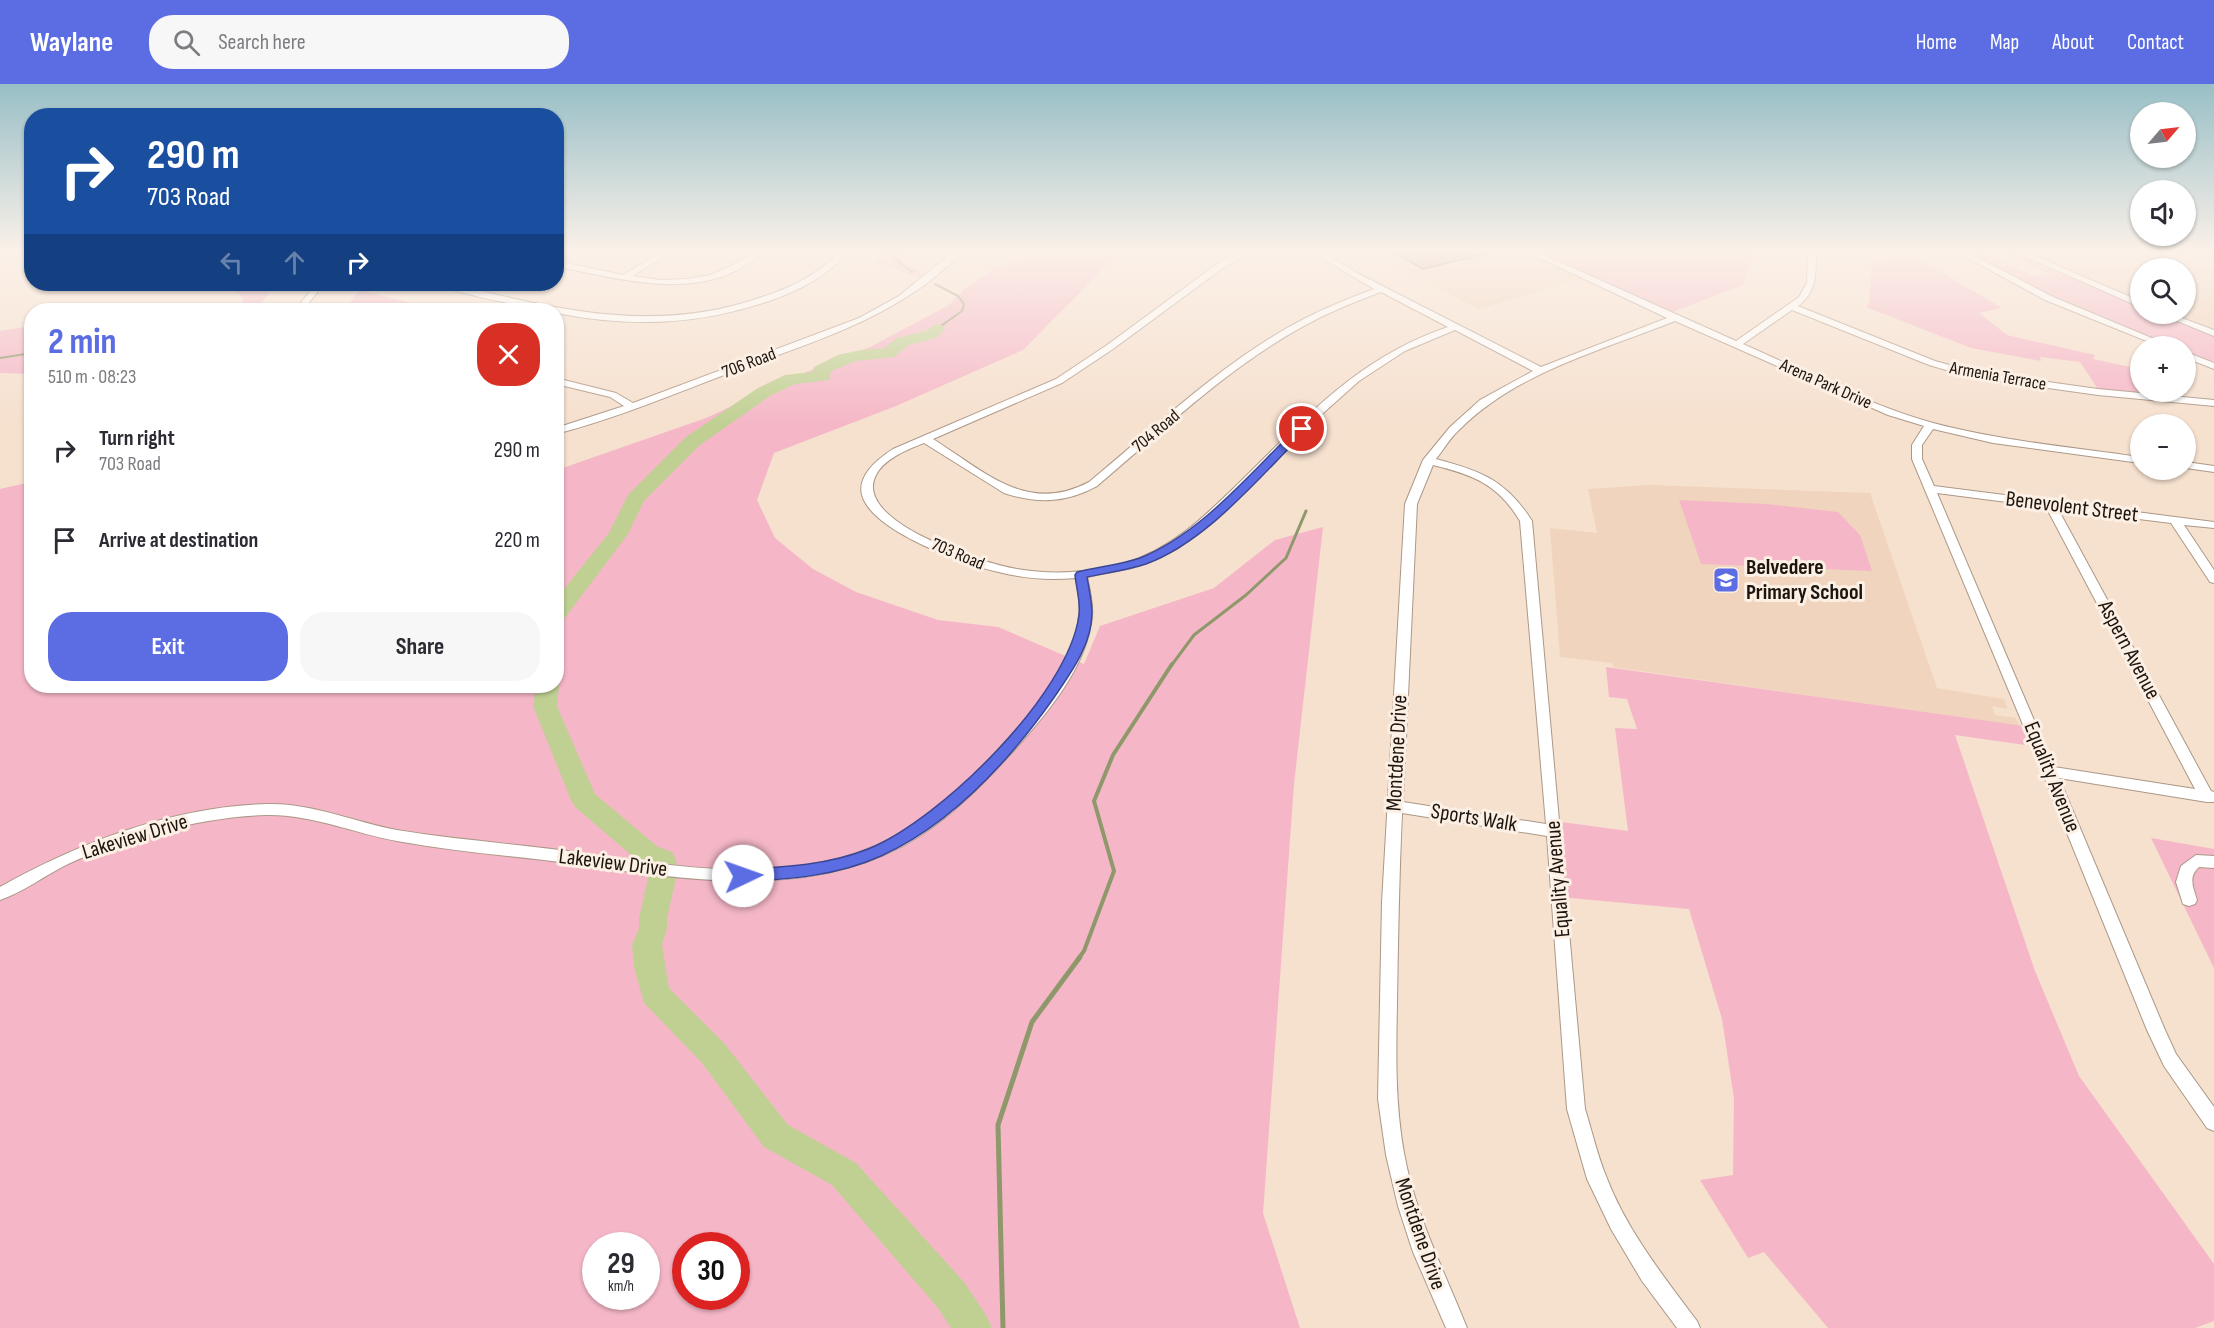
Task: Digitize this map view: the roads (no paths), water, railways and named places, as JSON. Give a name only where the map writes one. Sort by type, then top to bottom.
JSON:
[{"type":"street","points":[[564,311],[594,318],[663,321],[734,309]]},
{"type":"street","name":"706 Road","points":[[564,429],[632,407],[862,320],[882,309]]},
{"type":"street","name":"703 Road","points":[[1162,309],[1059,381],[883,459],[873,470],[867,485],[868,498],[876,510],[890,522],[945,551],[987,567],[1039,575],[1081,575],[1142,561],[1182,542],[1204,524],[1327,405],[1374,365],[1455,327]]},
{"type":"street","name":"704 Road","points":[[925,439],[1008,491],[1021,496],[1046,499],[1073,494],[1093,484],[1200,395],[1274,339],[1331,309]]},
{"type":"street","points":[[1420,309],[1541,371]]},
{"type":"street","name":"Arena Park Drive","points":[[1656,309],[1866,402],[1930,425],[2027,446],[2130,459]]},
{"type":"street","points":[[1736,345],[1789,309]]},
{"type":"street","name":"Armenia Terrace","points":[[1797,309],[1932,363],[1970,374],[2098,392],[2214,403]]},
{"type":"street","points":[[2077,309],[2142,336]]},
{"type":"street","name":"Montdene Drive","points":[[1457,1328],[1423,1252],[1408,1206],[1395,1155],[1387,1099],[1389,926],[1411,504],[1418,480],[1428,460],[1458,421],[1477,406],[1504,388],[1541,371],[1675,318]]},
{"type":"street","points":[[2190,324],[2214,333]]},
{"type":"street","points":[[2196,359],[2214,366]]},
{"type":"street","points":[[564,383],[613,395],[632,407]]},
{"type":"street","name":"Equality Avenue","points":[[1930,425],[1917,445],[1916,453],[1930,489],[2156,1030],[2170,1060],[2214,1122]]},
{"type":"street","name":"Equality Avenue","points":[[1428,460],[1467,470],[1498,486],[1516,503],[1526,521],[1576,1109],[1583,1139],[1597,1179],[1618,1222],[1649,1274],[1690,1328]]},
{"type":"street","points":[[2196,466],[2214,469]]},
{"type":"street","name":"Benevolent Street","points":[[1930,489],[2214,525]]},
{"type":"street","name":"Aspern Avenue","points":[[2050,504],[2212,798]]},
{"type":"street","points":[[2175,520],[2214,579]]},
{"type":"street","name":"Lakeview Drive","points":[[0,894],[66,858],[150,828],[246,812],[283,810],[395,835],[676,871],[743,876],[794,873],[836,865],[874,853],[912,833],[947,807],[991,766],[1022,732],[1067,670],[1078,645],[1086,614],[1081,575]]},
{"type":"street","points":[[2049,771],[2212,798]]},
{"type":"street","name":"Sports Walk","points":[[1394,806],[1554,831]]},
{"type":"street","points":[[2189,900],[2184,882],[2186,870],[2196,861],[2214,862]]},
{"type":"waterway","points":[[938,328],[963,309]]},
{"type":"waterway","points":[[564,604],[618,534],[635,499],[693,441],[764,392],[791,379],[823,376],[824,373],[820,371],[836,362],[870,353],[888,353],[903,341],[930,335],[938,328]]},
{"type":"waterway","points":[[0,358],[24,354]]},
{"type":"waterway","points":[[1171,666],[1194,635],[1246,595],[1286,558],[1306,511]]},
{"type":"waterway","points":[[1078,959],[1084,951],[1114,871],[1094,801],[1113,755],[1172,664]]},
{"type":"waterway","points":[[546,693],[545,706],[584,800],[648,854],[662,859],[663,874],[653,918],[653,928],[647,945],[655,994],[713,1053],[776,1136],[844,1174],[951,1295],[973,1328]]},
{"type":"waterway","points":[[1003,1328],[998,1125],[1032,1022],[1080,957]]},
{"type":"place","name":"Belvedere Primary School","points":[[1726,580]]}]
